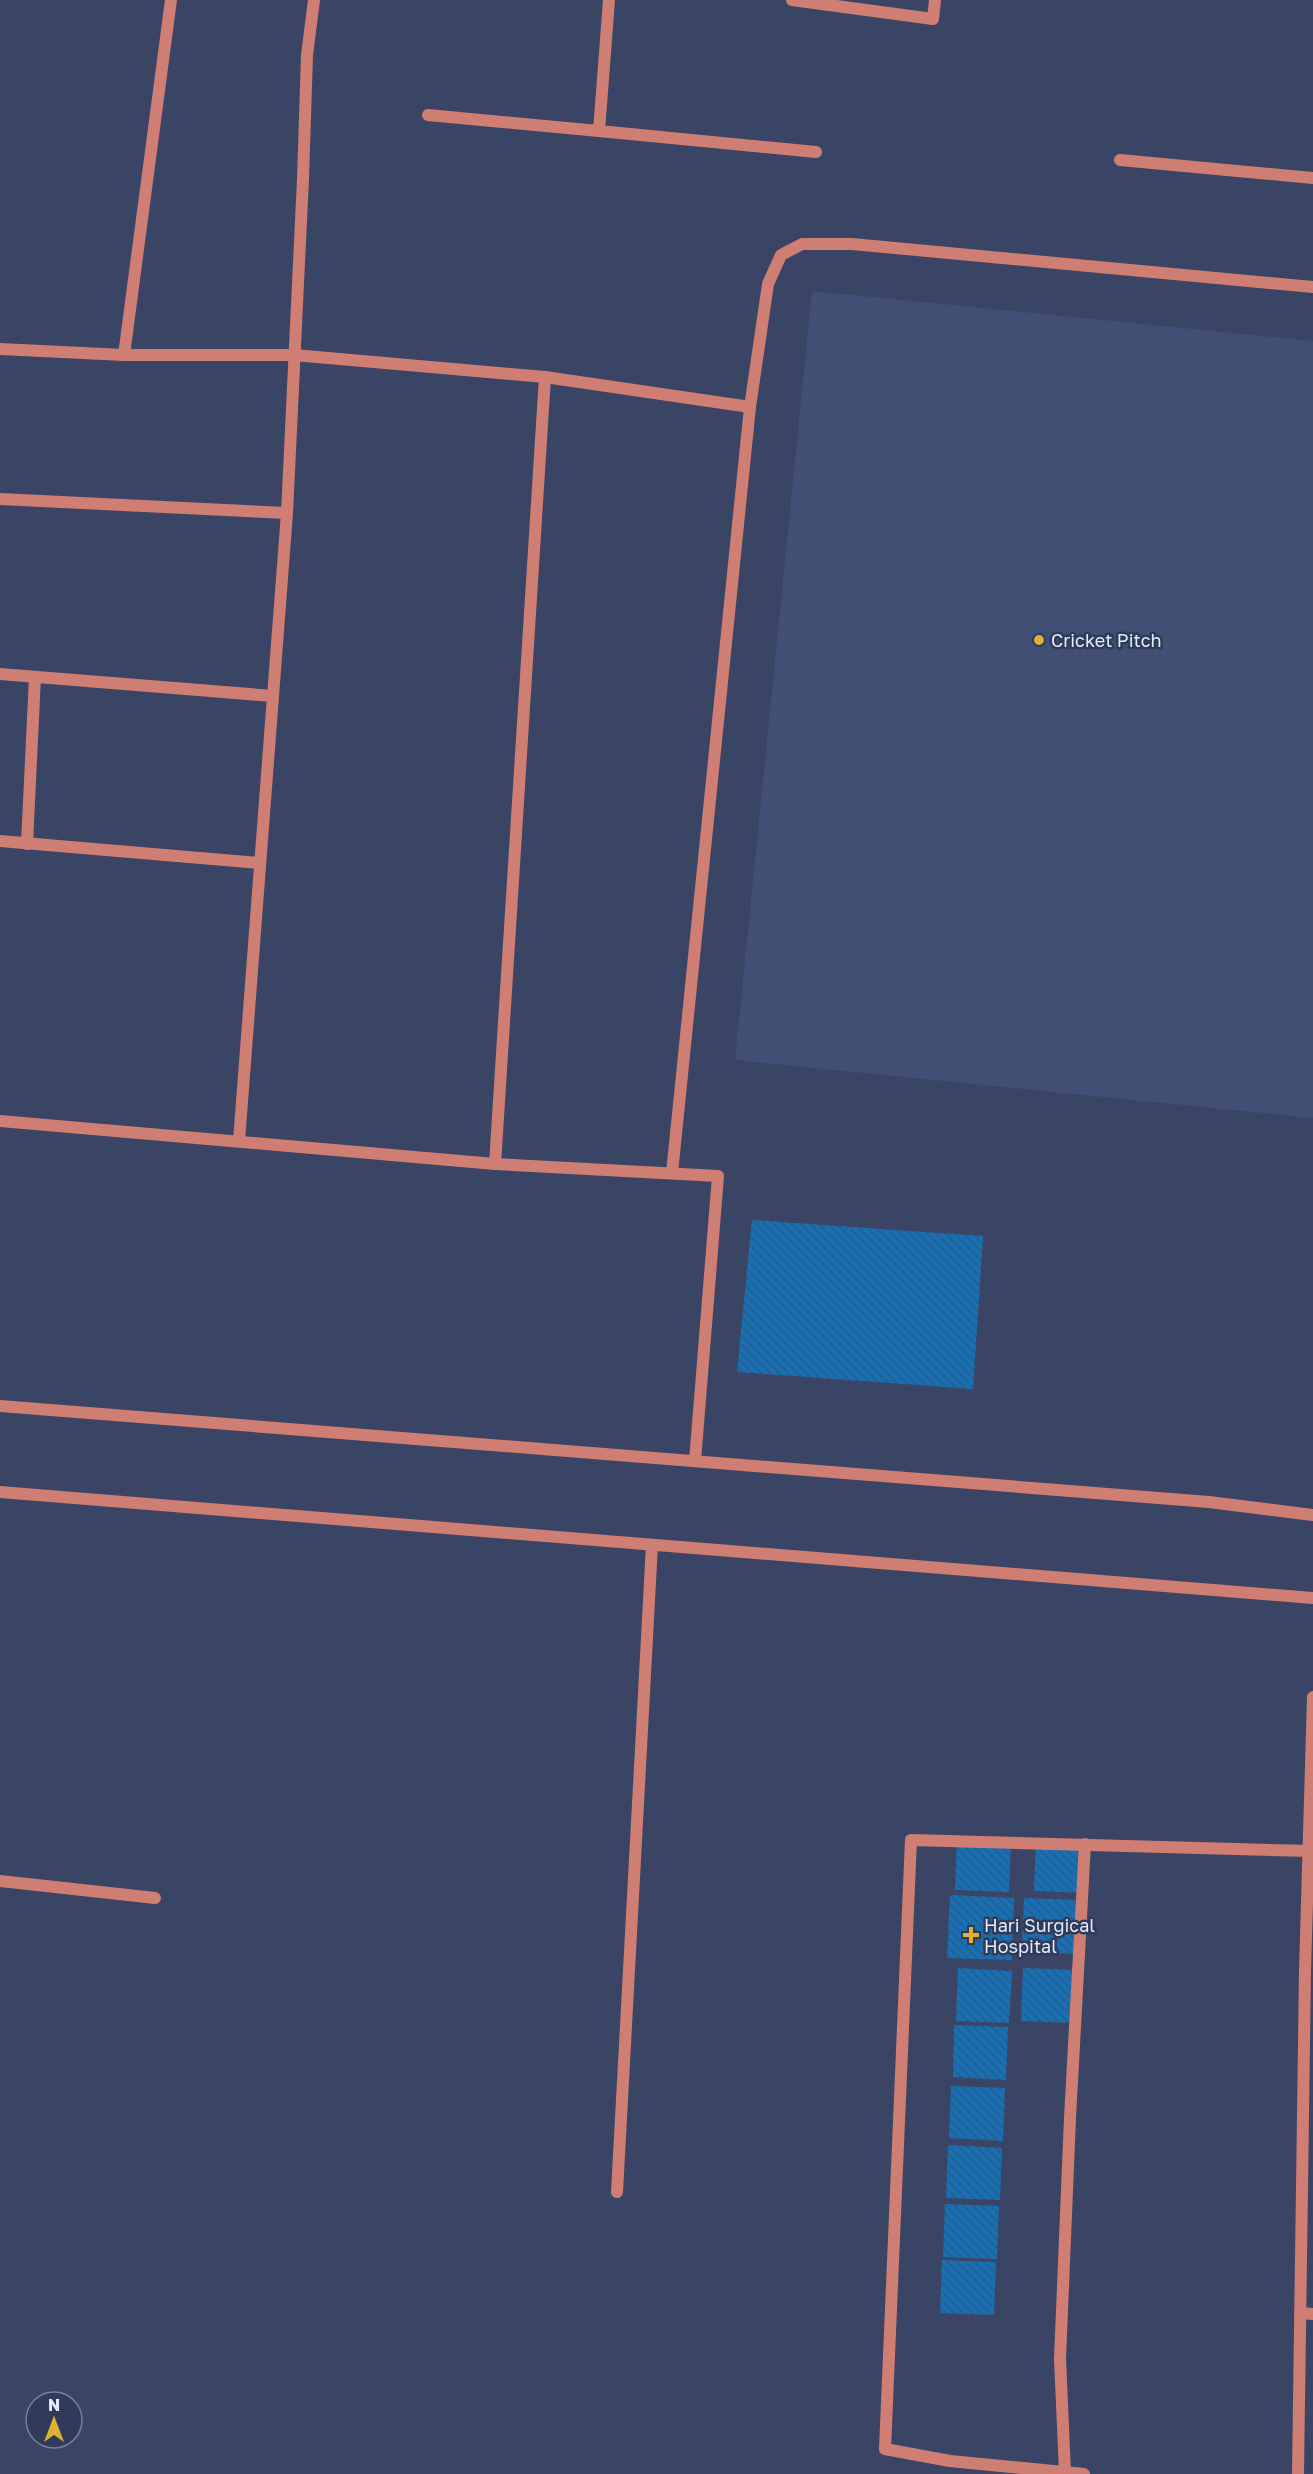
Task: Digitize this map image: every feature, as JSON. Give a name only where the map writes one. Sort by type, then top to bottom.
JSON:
[{"type":"street","points":[[124,355],[171,0]]},
{"type":"street","points":[[239,1142],[287,513],[307,56],[314,0]]},
{"type":"street","points":[[599,131],[609,0]]},
{"type":"street","points":[[792,0],[933,19],[935,0]]},
{"type":"street","points":[[428,115],[816,152]]},
{"type":"street","points":[[1120,159],[1313,178]]},
{"type":"street","points":[[672,1173],[750,407],[768,284],[781,255],[802,244],[852,244],[1313,287]]},
{"type":"street","points":[[0,349],[124,355],[294,355],[545,377],[750,407]]},
{"type":"street","points":[[495,1164],[545,377]]},
{"type":"street","points":[[0,499],[287,513]]},
{"type":"street","points":[[0,674],[273,696]]},
{"type":"street","points":[[27,844],[35,677]]},
{"type":"street","points":[[0,841],[260,863]]},
{"type":"street","points":[[0,1121],[495,1164],[718,1176],[695,1461]]},
{"type":"street","points":[[0,1406],[1197,1501],[1313,1515]]},
{"type":"street","points":[[0,1492],[1313,1598]]},
{"type":"street","points":[[617,2192],[652,1545]]},
{"type":"street","points":[[1298,2474],[1307,2314],[1309,1851],[1313,1697]]},
{"type":"street","points":[[1084,2474],[950,2461],[885,2449],[911,1840],[1309,1851]]},
{"type":"street","points":[[1065,2472],[1060,2359],[1085,1844]]},
{"type":"street","points":[[0,1881],[155,1898]]},
{"type":"shaded area","points":[[812,291],[1313,341],[1313,1118],[735,1060]]},
{"type":"building","points":[[752,1220],[983,1236],[973,1389],[737,1372]]},
{"type":"building","points":[[957,1837],[1011,1839],[1009,1892],[955,1890]]},
{"type":"building","points":[[1036,1838],[1090,1840],[1087,1893],[1034,1891]]},
{"type":"building","points":[[950,1895],[1014,1898],[1012,1960],[947,1958]]},
{"type":"building","points":[[1024,1898],[1078,1900],[1075,1954],[1022,1951]]},
{"type":"building","points":[[958,1968],[1012,1971],[1009,2023],[956,2021]]},
{"type":"building","points":[[1023,1968],[1077,1970],[1075,2023],[1021,2021]]},
{"type":"building","points":[[954,2025],[1008,2027],[1006,2080],[953,2077]]},
{"type":"building","points":[[951,2086],[1005,2088],[1003,2141],[949,2138]]},
{"type":"building","points":[[948,2145],[1002,2148],[1000,2200],[946,2198]]},
{"type":"building","points":[[945,2204],[999,2206],[997,2259],[943,2257]]},
{"type":"building","points":[[942,2260],[996,2262],[994,2315],[940,2313]]},
{"type":"place","name":"Cricket Pitch","points":[[1039,640]]},
{"type":"place","name":"Hari Surgical Hospital","points":[[971,1935]]}]
